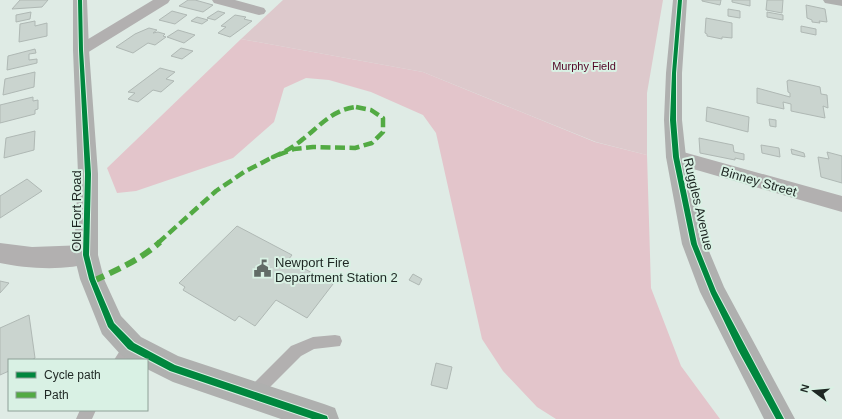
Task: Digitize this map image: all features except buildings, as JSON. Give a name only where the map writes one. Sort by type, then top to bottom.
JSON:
[{"type":"street","name":"Old Fort Road","points":[[80,0],[81,50],[88,174],[86,255],[92,279],[111,325],[126,353],[145,359]]},
{"type":"street","points":[[81,50],[163,0]]},
{"type":"street","points":[[219,0],[259,11]]},
{"type":"street","name":"Ruggles Avenue","points":[[680,0],[673,98],[676,157],[694,244],[713,292],[740,347],[780,419]]},
{"type":"street","points":[[830,0],[842,2]]},
{"type":"street","name":"Binney Street","points":[[676,157],[842,204]]},
{"type":"street","points":[[0,253],[47,258],[86,255]]},
{"type":"street","name":"Old Fort Road","points":[[148,360],[251,396],[324,419]]},
{"type":"lane","points":[[251,396],[296,351],[313,343],[335,341]]},
{"type":"green space","name":"Murphy Field","points":[[283,0],[663,0],[647,93],[647,155],[596,142],[423,72],[241,39]]},
{"type":"shaded area","points":[[241,39],[423,72],[595,142],[647,155],[651,288],[681,366],[720,419],[556,419],[537,407],[503,371],[482,339],[436,133],[423,115],[371,92],[329,80],[306,78],[284,88],[274,122],[233,158],[136,191],[117,193],[107,168]]},
{"type":"marked path","points":[[93,281],[125,267],[149,252],[216,191],[244,172],[273,157],[294,149],[313,147],[355,148],[372,143],[383,132],[383,118],[374,111],[364,107],[347,108],[338,111],[324,120],[297,144],[273,157]]},
{"type":"cycle path","points":[[80,0],[81,50],[88,174],[86,255],[92,279],[111,325],[131,346],[173,368],[324,419]]},
{"type":"cycle path","points":[[680,0],[674,73],[673,120],[676,157],[694,244],[713,292],[780,419]]},
{"type":"place","name":"Newport Fire Department Station 2","points":[[262,269]]}]
